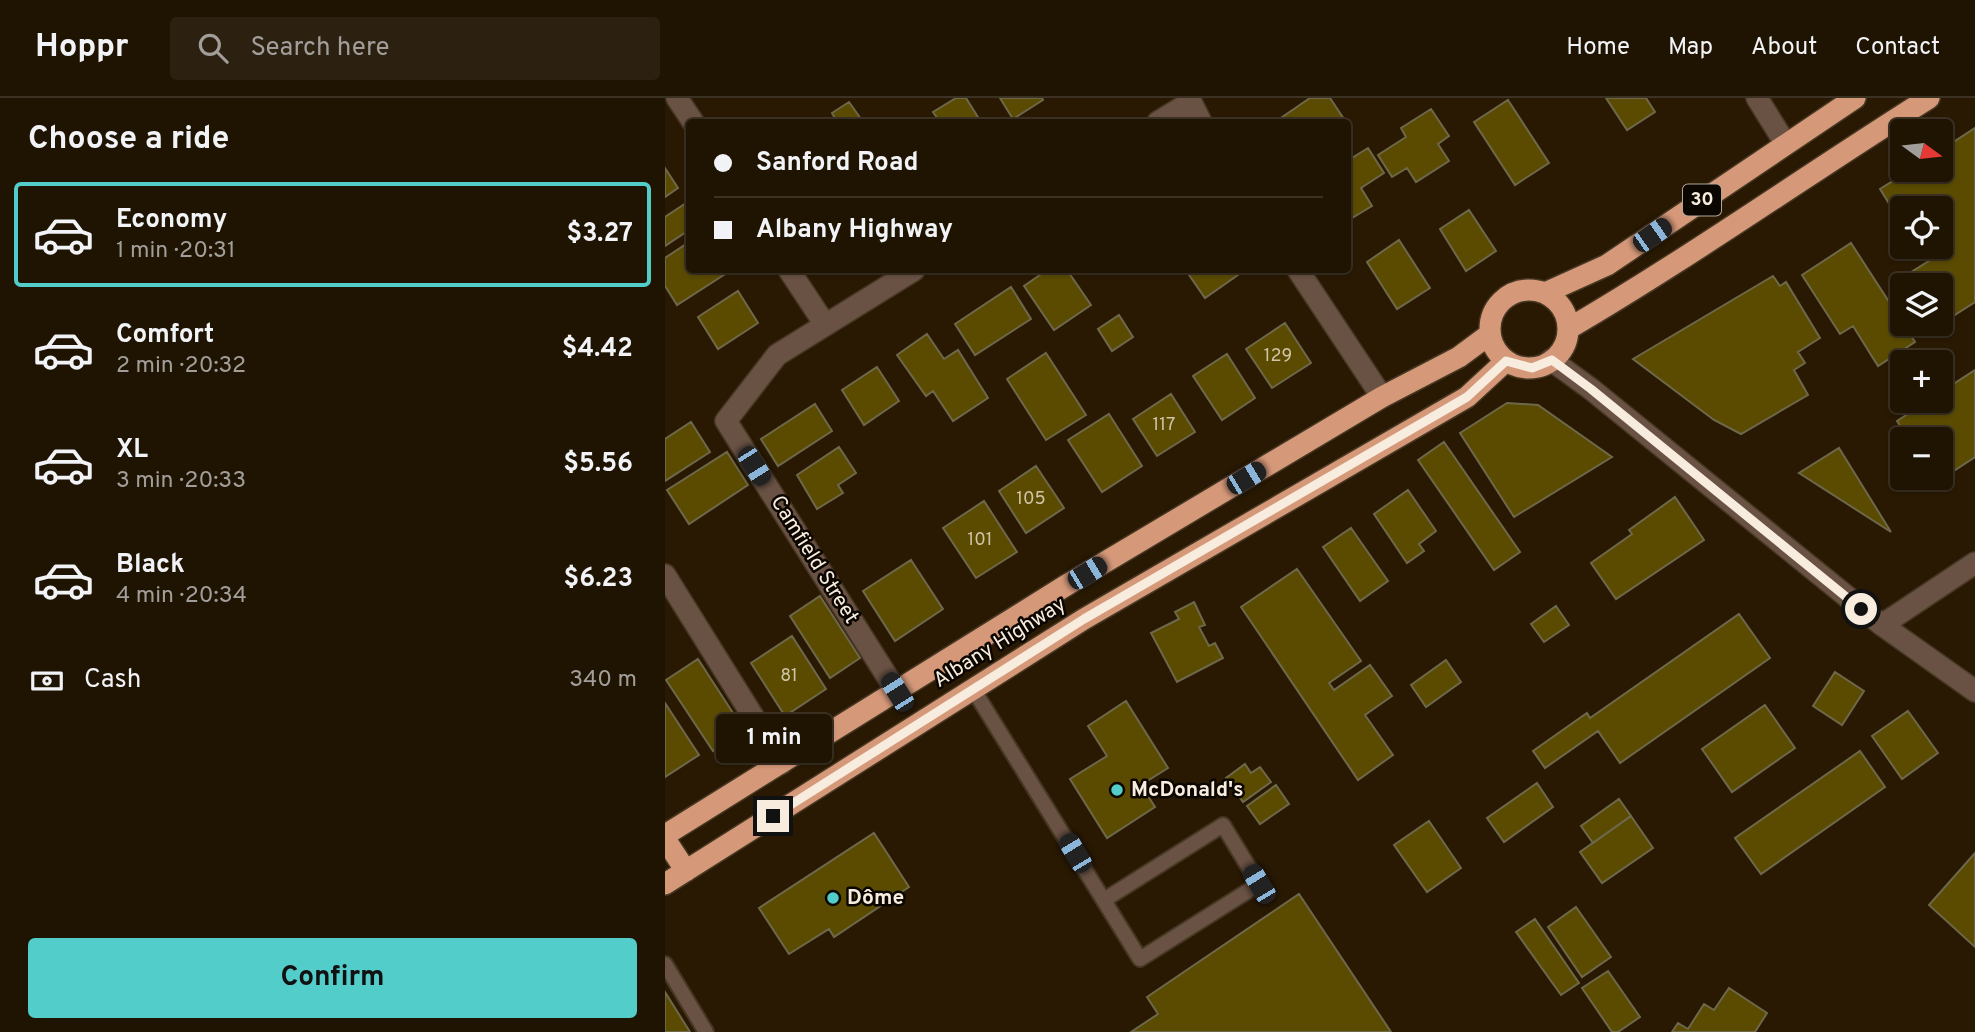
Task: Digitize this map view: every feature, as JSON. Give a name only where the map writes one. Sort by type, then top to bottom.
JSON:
[{"type":"highway","name":"30","points":[[1490,334],[1493,314],[1505,297],[1524,289],[1545,293],[1607,265],[1855,98]]},
{"type":"highway","name":"30","points":[[1568,329],[1658,276],[1808,174],[1929,98]]},
{"type":"highway","points":[[1785,143],[1808,174]]},
{"type":"highway","points":[[1490,334],[1495,349],[1506,361],[1532,368],[1552,360],[1563,347],[1568,329],[1562,307],[1545,293]]},
{"type":"highway","name":"Albany Highway","points":[[665,837],[1065,586],[1383,397],[1459,357],[1490,334]]},
{"type":"highway","name":"Albany Highway","points":[[665,884],[1084,619],[1467,397],[1506,361]]},
{"type":"highway","points":[[1065,586],[1084,619]]},
{"type":"highway","points":[[665,837],[686,871]]},
{"type":"street","points":[[677,98],[691,119]]},
{"type":"street","points":[[1757,98],[1785,143]]},
{"type":"street","points":[[1162,119],[1190,100],[1200,119]]},
{"type":"street","points":[[791,273],[824,323]]},
{"type":"street","name":"Camfield Street","points":[[897,692],[726,421],[777,355],[824,323],[909,273]]},
{"type":"street","points":[[1300,273],[1383,397]]},
{"type":"street","points":[[1552,360],[1882,625],[1975,691]]},
{"type":"street","points":[[1882,625],[1975,563]]},
{"type":"street","points":[[665,575],[782,763]]},
{"type":"lane","points":[[973,689],[1140,959],[1259,884],[1223,825],[1104,900]]},
{"type":"lane","points":[[665,964],[706,1032]]},
{"type":"building","points":[[956,98],[966,98],[979,119],[938,119],[933,112]]},
{"type":"building","points":[[1000,98],[1042,98],[1043,100],[1013,119]]},
{"type":"building","points":[[1310,98],[1330,98],[1344,119],[1279,119]]},
{"type":"building","points":[[1606,98],[1646,98],[1655,112],[1627,130]]},
{"type":"building","points":[[1508,100],[1549,163],[1515,185],[1474,122]]},
{"type":"building","points":[[849,102],[861,119],[835,119],[832,113]]},
{"type":"building","points":[[1431,109],[1449,136],[1438,144],[1449,161],[1416,182],[1407,168],[1392,177],[1378,155],[1406,137],[1401,128]]},
{"type":"building","points":[[1975,128],[1975,302],[1953,316],[1953,273],[1910,273],[1932,259],[1953,259],[1953,196],[1890,196],[1890,205],[1880,189],[1891,182],[1953,182],[1953,142]]},
{"type":"building","points":[[1368,148],[1384,173],[1361,188],[1372,206],[1351,219],[1351,159]]},
{"type":"building","points":[[665,168],[678,188],[665,197]]},
{"type":"building","points":[[686,203],[686,232],[665,246],[665,217]]},
{"type":"building","points":[[1469,210],[1496,251],[1466,271],[1440,229]]},
{"type":"building","points":[[1399,240],[1430,288],[1397,309],[1367,262]]},
{"type":"building","points":[[1851,243],[1890,303],[1890,336],[1911,336],[1915,342],[1903,350],[1890,350],[1890,358],[1878,366],[1853,326],[1840,334],[1802,275]]},
{"type":"building","points":[[686,244],[686,273],[727,273],[677,305],[665,286],[665,258]]},
{"type":"building","points":[[1043,273],[1069,273],[1091,305],[1054,330],[1024,286]]},
{"type":"building","points":[[1188,273],[1241,273],[1205,298]]},
{"type":"building","points":[[1773,276],[1780,286],[1786,282],[1820,338],[1798,352],[1805,363],[1794,370],[1808,395],[1741,434],[1714,420],[1633,359]]},
{"type":"building","points":[[1011,287],[1031,319],[975,355],[955,324]]},
{"type":"building","points":[[738,291],[758,323],[718,349],[698,317]]},
{"type":"building","points":[[1119,315],[1133,337],[1112,351],[1098,329]]},
{"type":"building","points":[[1285,323],[1311,363],[1272,388],[1246,349]]},
{"type":"building","points":[[927,334],[944,359],[958,350],[988,398],[953,421],[933,391],[926,396],[897,355]]},
{"type":"building","points":[[1046,353],[1086,415],[1046,440],[1007,379]]},
{"type":"building","points":[[1227,354],[1255,398],[1222,420],[1193,376]]},
{"type":"building","points":[[877,367],[899,401],[864,425],[842,390]]},
{"type":"building","points":[[1975,370],[1975,457],[1953,471],[1953,427],[1901,427],[1897,421],[1909,413],[1953,413],[1953,384]]},
{"type":"building","points":[[1171,394],[1195,432],[1157,456],[1133,419]]},
{"type":"building","points":[[1507,403],[1538,405],[1612,457],[1514,517],[1460,433]]},
{"type":"building","points":[[815,404],[832,431],[778,466],[761,439]]},
{"type":"building","points":[[1109,414],[1142,466],[1102,492],[1068,440]]},
{"type":"building","points":[[691,422],[710,452],[665,481],[665,439]]},
{"type":"building","points":[[1444,442],[1520,552],[1494,570],[1418,460]]},
{"type":"building","points":[[839,447],[856,473],[838,485],[843,493],[817,509],[797,475]]},
{"type":"building","points":[[1839,448],[1891,532],[1799,473]]},
{"type":"building","points":[[727,452],[748,485],[689,524],[667,490]]},
{"type":"building","points":[[1036,466],[1064,508],[1026,533],[999,491]]},
{"type":"building","points":[[1408,490],[1436,531],[1419,544],[1424,551],[1407,563],[1374,514]]},
{"type":"building","points":[[1675,497],[1704,540],[1616,599],[1591,563],[1632,534],[1629,530]]},
{"type":"building","points":[[984,501],[1017,552],[976,578],[943,528]]},
{"type":"building","points":[[1351,528],[1388,581],[1360,601],[1323,547]]},
{"type":"building","points":[[911,560],[943,609],[895,641],[863,591]]},
{"type":"building","points":[[1297,569],[1361,661],[1329,683],[1334,690],[1370,665],[1392,696],[1365,715],[1393,755],[1358,780],[1241,607]]},
{"type":"building","points":[[820,596],[860,658],[830,678],[790,616]]},
{"type":"building","points":[[1194,602],[1205,625],[1199,627],[1209,646],[1215,643],[1223,658],[1177,682],[1151,633],[1179,619],[1175,612]]},
{"type":"building","points":[[1556,606],[1569,625],[1544,642],[1531,624]]},
{"type":"building","points":[[1739,614],[1770,658],[1620,763],[1598,731],[1545,768],[1533,751],[1587,713],[1590,718]]},
{"type":"building","points":[[792,636],[826,689],[785,716],[751,663]]},
{"type":"building","points":[[698,659],[744,730],[713,751],[666,680]]},
{"type":"building","points":[[1446,660],[1461,682],[1426,707],[1411,685]]},
{"type":"building","points":[[1835,672],[1864,691],[1842,725],[1813,706]]},
{"type":"building","points":[[1126,701],[1168,768],[1141,785],[1155,807],[1107,838],[1070,779],[1107,756],[1088,726]]},
{"type":"building","points":[[665,703],[699,755],[665,777]]},
{"type":"building","points":[[1765,705],[1795,748],[1732,792],[1702,749]]},
{"type":"building","points":[[1908,711],[1938,753],[1902,779],[1872,736]]},
{"type":"building","points":[[1860,751],[1885,787],[1761,874],[1735,838]]},
{"type":"building","points":[[1245,764],[1251,773],[1260,767],[1271,782],[1243,802],[1226,778]]},
{"type":"building","points":[[1537,783],[1553,807],[1504,842],[1487,818]]},
{"type":"building","points":[[1276,785],[1289,804],[1260,824],[1247,806]]},
{"type":"building","points":[[1619,799],[1631,816],[1593,843],[1581,826]]},
{"type":"building","points":[[1631,816],[1653,848],[1602,883],[1580,852]]},
{"type":"building","points":[[1429,821],[1461,868],[1427,892],[1394,845]]},
{"type":"building","points":[[874,833],[909,887],[834,937],[829,929],[789,954],[759,908]]},
{"type":"building","points":[[1975,853],[1975,947],[1929,905]]},
{"type":"building","points":[[1299,894],[1391,1032],[1131,1032],[1158,1014],[1147,997]]},
{"type":"building","points":[[1576,907],[1611,957],[1582,977],[1548,927]]},
{"type":"building","points":[[1535,919],[1579,983],[1561,995],[1516,932]]},
{"type":"building","points":[[1608,971],[1640,1017],[1618,1032],[1612,1032],[1582,988]]},
{"type":"building","points":[[1729,988],[1767,1013],[1755,1032],[1672,1032],[1678,1023],[1688,1029],[1704,1004],[1714,1010]]},
{"type":"building","points":[[665,992],[690,1032],[665,1032]]},
{"type":"place","name":"McDonald's","points":[[1117,790]]},
{"type":"place","name":"Dôme","points":[[833,898]]},
{"type":"route","points":[[773,816],[1084,619],[1467,397],[1506,361],[1516,366],[1532,368],[1552,360],[1861,609]]}]
